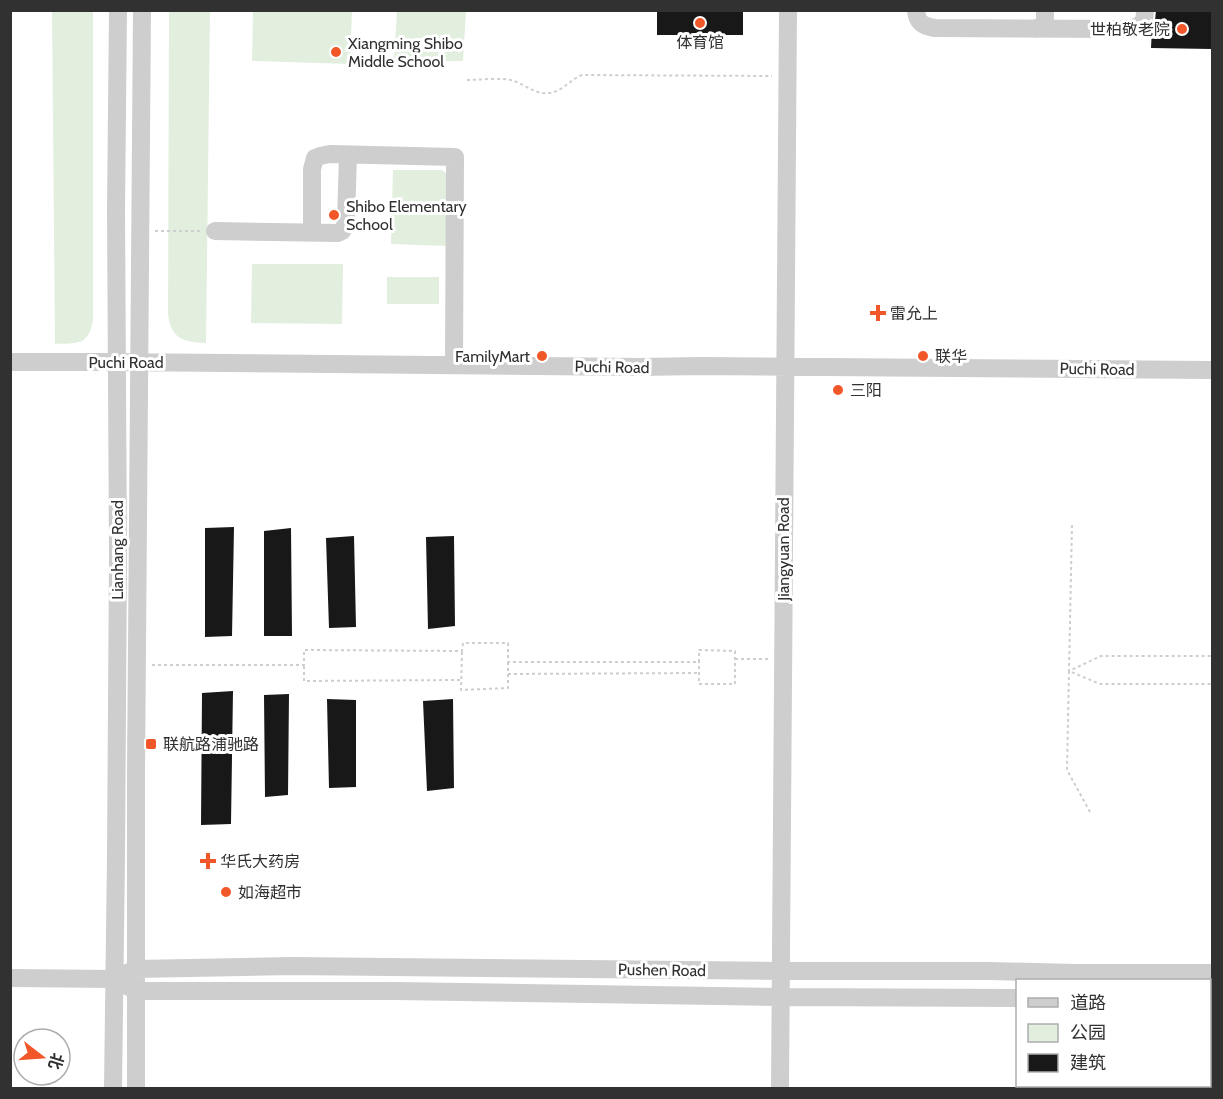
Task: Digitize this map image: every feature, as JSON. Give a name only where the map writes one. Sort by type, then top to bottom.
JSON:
[{"type":"street","name":"Lianhang Road","points":[[113,1089],[118,567],[116,198],[118,10]]},
{"type":"street","name":"Lianhang Road","points":[[136,1089],[142,10]]},
{"type":"street","name":"Jiangyuan Road","points":[[780,1089],[788,10]]},
{"type":"street","points":[[916,10],[919,22],[928,27],[942,29],[1126,29],[1138,27],[1145,18],[1145,10]]},
{"type":"street","points":[[1035,29],[1042,27],[1045,10]]},
{"type":"street","points":[[312,232],[312,169],[315,158],[325,155],[455,157],[454,365]]},
{"type":"street","points":[[215,231],[338,233],[342,231],[346,220],[348,155]]},
{"type":"street","name":"Puchi Road","points":[[10,362],[1212,370]]},
{"type":"street","name":"Pushen Road","points":[[10,978],[115,979],[136,969],[291,966],[1212,974]]},
{"type":"street","name":"Pushen Road","points":[[115,979],[136,991],[1016,998]]},
{"type":"path","points":[[466,80],[510,80],[546,94],[556,92],[582,75],[787,76]]},
{"type":"path","points":[[140,232],[215,231]]},
{"type":"path","points":[[1072,525],[1067,770],[1090,812]]},
{"type":"path","points":[[463,643],[508,643],[508,688],[461,690],[462,651],[463,643]]},
{"type":"path","points":[[461,680],[304,681],[304,650],[462,651]]},
{"type":"path","points":[[699,650],[735,651],[735,684],[699,684],[699,662],[699,650]]},
{"type":"path","points":[[1069,671],[1101,656],[1212,656]]},
{"type":"path","points":[[735,659],[771,659]]},
{"type":"path","points":[[508,662],[699,662]]},
{"type":"path","points":[[137,665],[304,665]]},
{"type":"path","points":[[1069,671],[1100,684],[1212,684]]},
{"type":"path","points":[[508,674],[699,674]]},
{"type":"green space","points":[[52,11],[93,11],[93,321],[85,339],[75,343],[55,344]]},
{"type":"green space","points":[[169,11],[210,11],[206,343],[191,342],[175,334],[168,314]]},
{"type":"green space","points":[[253,11],[352,11],[350,64],[252,61]]},
{"type":"green space","points":[[397,11],[466,11],[463,61],[394,61]]},
{"type":"green space","points":[[393,170],[441,170],[445,172],[448,246],[391,244]]},
{"type":"green space","points":[[252,264],[343,264],[342,324],[251,323]]},
{"type":"green space","points":[[387,277],[439,277],[439,304],[387,304]]},
{"type":"building","name":"体育馆","points":[[657,10],[743,10],[743,35],[657,35]]},
{"type":"building","name":"世柏敬老院","points":[[1156,10],[1212,10],[1212,49],[1151,48]]},
{"type":"building","points":[[234,527],[232,636],[205,637],[205,528]]},
{"type":"building","points":[[291,528],[292,636],[264,636],[264,531]]},
{"type":"building","points":[[354,536],[356,627],[329,628],[326,538]]},
{"type":"building","points":[[454,536],[455,626],[428,629],[426,537]]},
{"type":"building","points":[[233,691],[231,824],[201,825],[202,693]]},
{"type":"building","points":[[289,694],[288,795],[265,797],[264,695]]},
{"type":"building","points":[[327,699],[356,700],[356,787],[329,788]]},
{"type":"building","points":[[453,699],[454,788],[427,791],[423,701]]},
{"type":"place","name":"体育馆","points":[[700,23]]},
{"type":"place","name":"世柏敬老院","points":[[1182,29]]},
{"type":"place","name":"Xiangming Shibo Middle School","points":[[336,52]]},
{"type":"place","name":"Shibo Elementary School","points":[[334,215]]},
{"type":"place","name":"雷允上","points":[[878,313]]},
{"type":"place","name":"FamilyMart","points":[[542,356]]},
{"type":"place","name":"联华","points":[[923,356]]},
{"type":"place","name":"三阳","points":[[838,390]]},
{"type":"place","name":"联航路浦驰路","points":[[151,744]]},
{"type":"place","name":"华氏大药房","points":[[208,861]]},
{"type":"place","name":"如海超市","points":[[226,892]]}]
